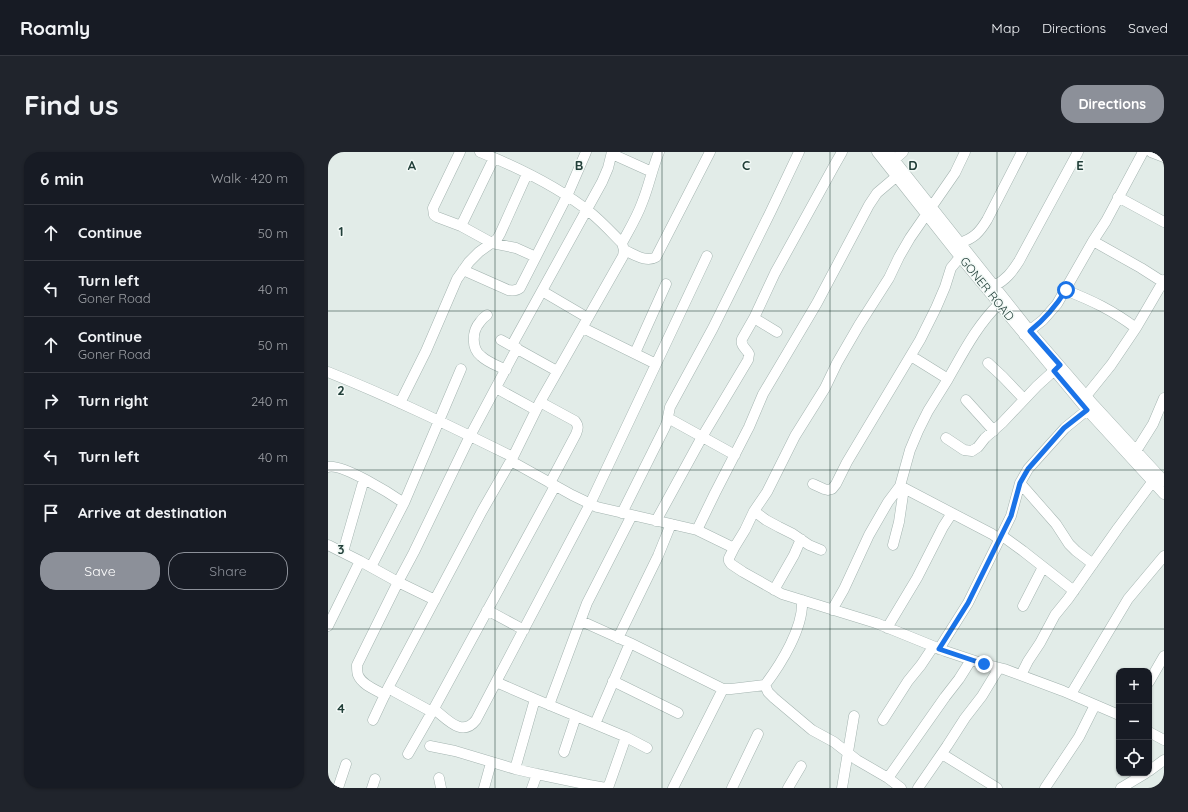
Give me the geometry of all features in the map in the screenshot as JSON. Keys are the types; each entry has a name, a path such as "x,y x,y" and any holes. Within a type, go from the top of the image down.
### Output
{"street":[{"path":"460,152 433,208 434,215 492,242 516,248 536,256"},
{"path":"480,152 527,174 567,196 587,210 623,246 645,259 652,260 656,257 710,152"},
{"path":"462,270 508,290 513,291 520,288 567,196 586,152"},
{"path":"373,720 482,511 512,459 538,406 623,256 623,246 641,206 659,152"},
{"path":"549,705 587,603 665,427 670,407 771,212 799,152"},
{"path":"656,521 702,437 748,360 749,354 742,346 741,342 775,273 842,152"},
{"name":"GONER ROAD","path":"877,152 897,176 960,243 994,286 1027,333"},
{"name":"GONER ROAD","path":"888,152 960,257 999,304 1027,333 1133,454 1164,494"},
{"path":"894,160 903,152"},
{"path":"965,152 955,173 910,238 886,284 859,325 837,363 825,388 795,436 767,492 754,511 729,558 731,564 782,594 887,628 936,648 999,668 1071,694 1116,714"},
{"path":"960,243 971,238 980,231 1022,152"},
{"path":"994,286 1003,281 1012,273 1078,152"},
{"path":"1027,333 1044,320 1066,290 1093,241 1106,221 1143,152"},
{"path":"1150,152 1163,155"},
{"path":"652,172 612,153 602,182 542,291 515,347 506,370 470,436 418,545 357,665 357,674 368,686 387,691 433,710 455,725 464,728 473,724 590,504 707,256"},
{"path":"460,226 494,158"},
{"path":"400,404 426,351 457,279 462,270 479,252 497,239 527,174"},
{"path":"697,530 750,427 763,394 816,304 869,205 877,193 897,176"},
{"path":"1118,197 1164,222"},
{"path":"1086,396 1111,366 1136,328 1163,281 1093,241"},
{"path":"813,484 828,490 832,489 836,484 847,462 920,340 936,308 951,268 960,257"},
{"path":"635,353 666,284"},
{"path":"1066,290 1108,308 1136,328"},
{"path":"542,291 588,318"},
{"path":"892,544 899,522 902,487 910,450 918,431 928,411 968,344 983,322 999,304"},
{"path":"487,315 476,327 474,336 475,346 478,353 482,357 506,370"},
{"path":"754,318 777,332"},
{"path":"583,328 656,364"},
{"path":"501,340 557,371"},
{"path":"910,356 926,364 948,379"},
{"path":"988,363 1024,399"},
{"path":"946,438 964,450 972,451 978,447 985,438 994,431 1037,386 1057,368"},
{"name":"GONER ROAD","path":"1057,368 1086,396 1091,407"},
{"path":"371,567 404,503 461,369"},
{"path":"328,372 470,436 512,459 552,484 590,504 597,507 697,530 734,548"},
{"path":"408,754 487,610 552,484 578,429 578,425 575,421 496,388"},
{"path":"1133,454 1153,424 1164,398"},
{"path":"966,400 994,431"},
{"path":"883,720 908,680 936,648 968,603 1011,516 1020,483 1028,469 1064,428 1091,407"},
{"path":"668,418 735,455"},
{"name":"GONER ROAD","path":"1133,454 1164,481"},
{"path":"328,467 333,466 364,479 404,503"},
{"path":"343,552 364,479"},
{"path":"1021,676 1055,615 1153,481"},
{"path":"1020,483 1056,524 1076,552 1093,564"},
{"path":"902,487 1000,537 1044,567 1074,591"},
{"path":"832,610 844,589 869,535 888,502 902,487"},
{"path":"754,511 778,528 794,534 809,545 821,550"},
{"path":"887,628 917,578 943,527 952,513"},
{"path":"618,638 658,556 671,524"},
{"path":"774,590 794,555 800,539"},
{"path":"328,545 398,582 436,600"},
{"path":"1071,694 1128,599 1164,556"},
{"path":"328,626 360,561"},
{"path":"1022,606 1044,567"},
{"path":"581,621 630,643 723,689 735,689 765,685 794,636 800,620 802,600"},
{"path":"487,610 524,630"},
{"path":"595,724 630,643"},
{"path":"1152,677 1164,656"},
{"path":"888,778 945,697 959,680 971,660"},
{"path":"918,788 965,718 982,696 999,668"},
{"path":"613,681 678,713"},
{"path":"496,682 535,700 626,737 647,748"},
{"path":"765,685 768,692 774,698 812,730 834,742 857,760 888,778 901,788"},
{"path":"672,788 723,689"},
{"path":"515,769 535,700"},
{"path":"1045,788 1079,737 1095,705"},
{"path":"564,752 576,716"},
{"path":"842,788 854,716"},
{"path":"732,788 758,734"},
{"path":"1152,734 1164,740"},
{"path":"430,746 456,751 491,763 515,769 588,786 607,788 626,737"},
{"path":"942,754 997,788"},
{"path":"1152,769 1164,760"},
{"path":"484,788 491,763"},
{"path":"338,788 346,764"},
{"path":"788,788 801,766"},
{"path":"532,788 537,774"},
{"path":"1122,788 1141,776"}],"route":[{"path":"984,664 939,649 968,603 980,579 1011,516 1020,483 1028,469 1064,428 1087,410 1054,371 1060,365 1030,331 1044,320 1066,290"}]}
